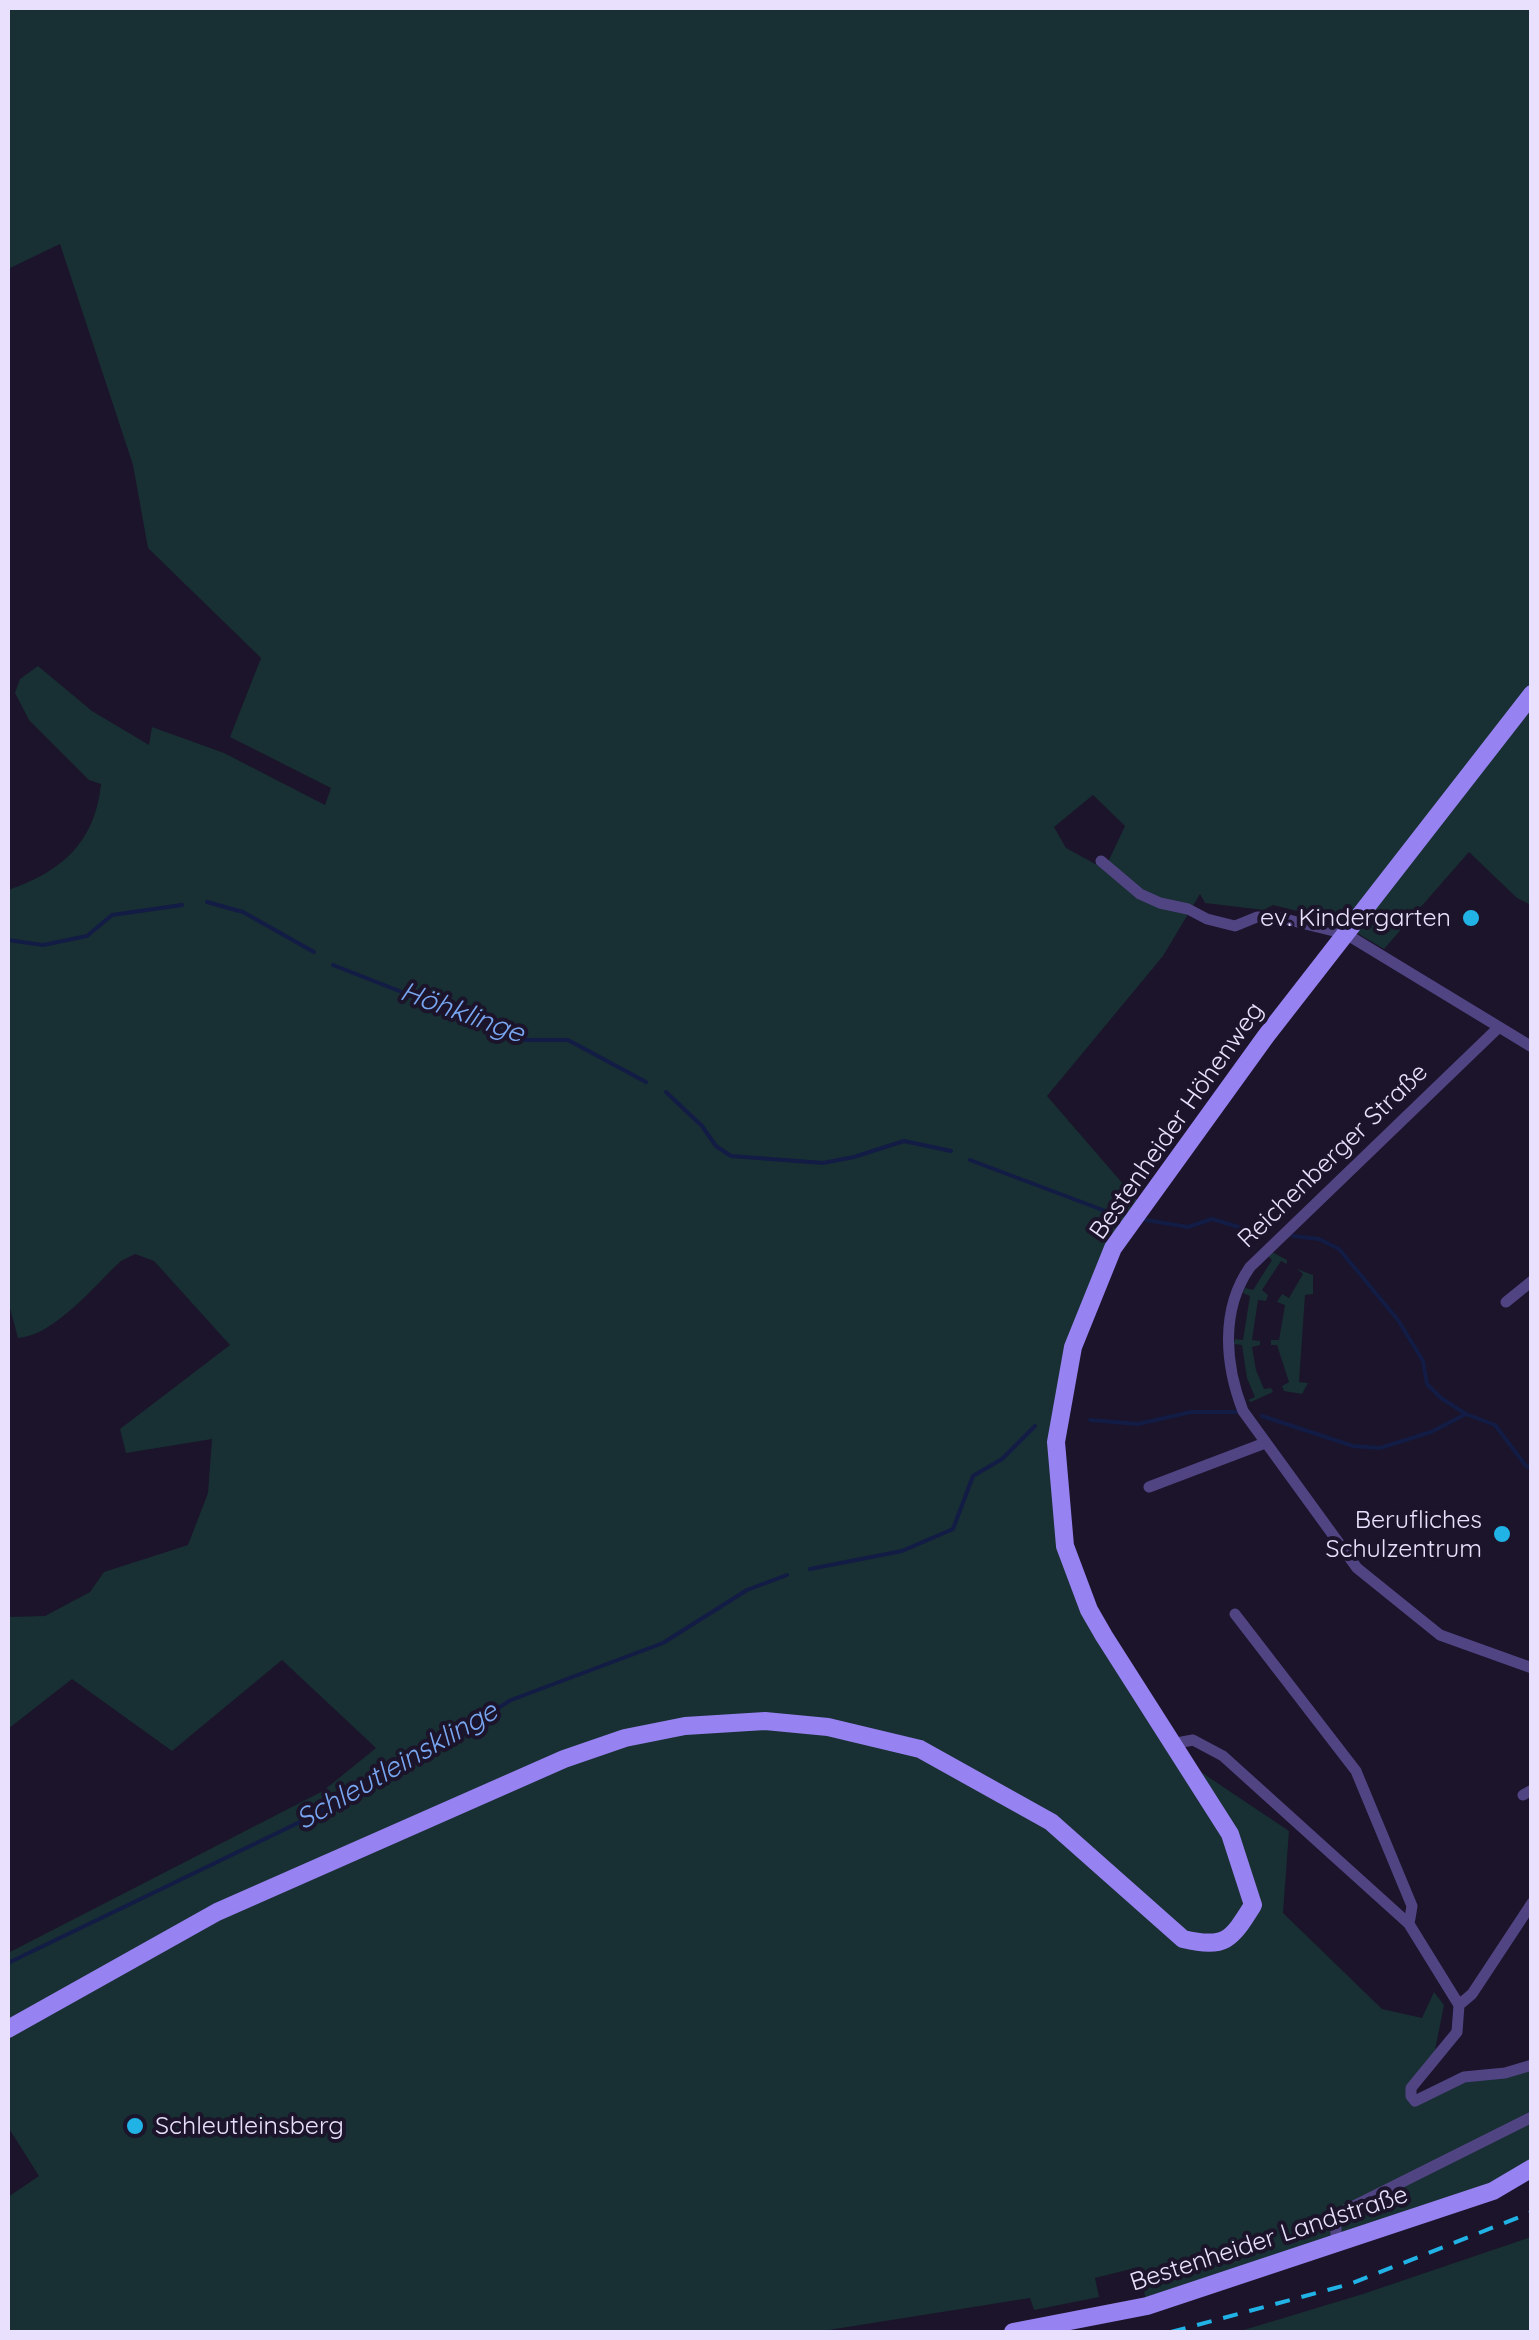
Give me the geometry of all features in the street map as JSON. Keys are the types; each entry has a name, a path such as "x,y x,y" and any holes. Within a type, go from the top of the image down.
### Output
{"street":[{"name":"Bestenheider Höhenweg","path":"8,2029 216,1912 564,1759 626,1738 684,1726 765,1721 828,1727 920,1749 1050,1822 1183,1939 1210,1945 1235,1934 1253,1904 1230,1834 1089,1610 1065,1546 1056,1442 1073,1347 1114,1248 1266,1036 1532,694"},
{"path":"1101,861 1140,894 1207,919 1235,926 1257,917 1281,918 1346,934 1532,1047"},
{"name":"Reichenberger Straße","path":"1498,1028 1244,1276 1226,1339 1243,1411 1358,1568 1440,1635 1532,1668"},
{"path":"1506,1302 1532,1281"},
{"path":"1149,1487 1265,1444"},
{"path":"1235,1614 1356,1771 1412,1906 1409,1924"},
{"path":"1172,1744 1193,1740 1223,1756 1409,1924 1459,2005 1457,2032 1411,2088 1414,2101 1464,2077 1505,2073 1532,2065"},
{"path":"1459,2005 1472,1994 1532,1903"},
{"path":"1336,2246 1336,2215 1532,2117"},
{"name":"Bestenheider Landstraße","path":"1013,2332 1147,2306 1492,2192 1532,2168"}],"green space":[{"path":"8,8 1531,8 1531,905 1517,898 1469,852 1384,949 1337,921 1273,905 1264,910 1205,903 1200,894 1163,956 1047,1096 1143,1207 1073,1347 1056,1442 1065,1546 1089,1610 1180,1758 1289,1831 1283,1913 1382,2009 1422,2018 1434,1992 1444,2005 1433,2060 1412,2087 1414,2100 1439,2089 1531,2065 1531,2168 1147,2306 1139,2267 1095,2278 1099,2297 1034,2310 1030,2298 816,2332 8,2332 8,2197 39,2176 8,2127 8,1953 323,1791 376,1748 282,1660 172,1751 72,1679 8,1729 8,1617 45,1616 90,1592 104,1572 188,1545 208,1493 212,1439 126,1453 120,1429 230,1345 154,1261 135,1254 121,1261 60,1319 32,1335 18,1338 8,1301 8,890 44,874 72,852 91,823 101,784 89,780 29,720 15,693 20,679 38,666 92,711 149,745 152,727 224,753 325,805 331,788 230,737 261,658 148,548 133,465 60,244 8,269","holes":["1093,795 1125,826 1108,862 1099,866 1066,848 1054,827"]},
{"path":"1272,1252 1287,1260 1287,1264 1281,1261 1262,1290 1268,1295 1266,1301 1258,1300 1252,1340 1260,1341 1260,1345 1252,1347 1264,1389 1271,1388 1273,1392 1251,1402 1248,1400 1255,1397 1247,1378 1242,1345 1234,1344 1235,1339 1243,1340 1250,1296 1243,1293 1245,1288 1253,1290 1272,1260 1267,1255"},
{"path":"1297,1269 1313,1275 1313,1294 1305,1295 1299,1382 1308,1383 1302,1394 1284,1391 1282,1386 1289,1382 1277,1345 1271,1345 1271,1340 1279,1340 1285,1305 1277,1302 1282,1294 1289,1298 1303,1274"},
{"path":"1531,2237 1531,2332 1237,2332 1363,2294"}],"waterway":[{"name":"Höhklinge","path":"207,902 243,912 314,952"},
{"name":"Höhklinge","path":"8,940 43,945 87,936 112,915 182,905"},
{"name":"Höhklinge","path":"333,965 524,1040 568,1040 646,1082"},
{"name":"Höhklinge","path":"666,1092 702,1126 716,1146 731,1156 823,1163 904,1141 951,1151"},
{"name":"Höhklinge","path":"970,1160 1116,1215"},
{"name":"Höhklinge","path":"1146,1220 1188,1227 1212,1219 1262,1234"},
{"name":"Höhklinge","path":"1293,1236 1319,1239 1339,1249 1398,1320 1423,1361 1427,1384 1466,1414 1495,1425 1526,1466 1532,1468"},
{"name":"Schleutleinsklinge","path":"1090,1420 1138,1424 1191,1412 1236,1412"},
{"name":"Schleutleinsklinge","path":"1262,1416 1353,1446 1380,1448 1431,1432 1466,1414"},
{"name":"Schleutleinsklinge","path":"810,1569 902,1551 953,1529 973,1476 1002,1459 1035,1426"},
{"name":"Schleutleinsklinge","path":"8,1963 362,1792 511,1700 663,1643 747,1590 787,1575"}],"railway":[{"path":"1171,2332 1350,2284 1532,2212"}],"place":[{"name":"ev. Kindergarten","path":"1471,918"},
{"name":"Berufliches Schulzentrum","path":"1502,1534"},
{"name":"Schleutleinsberg","path":"135,2126"}]}
